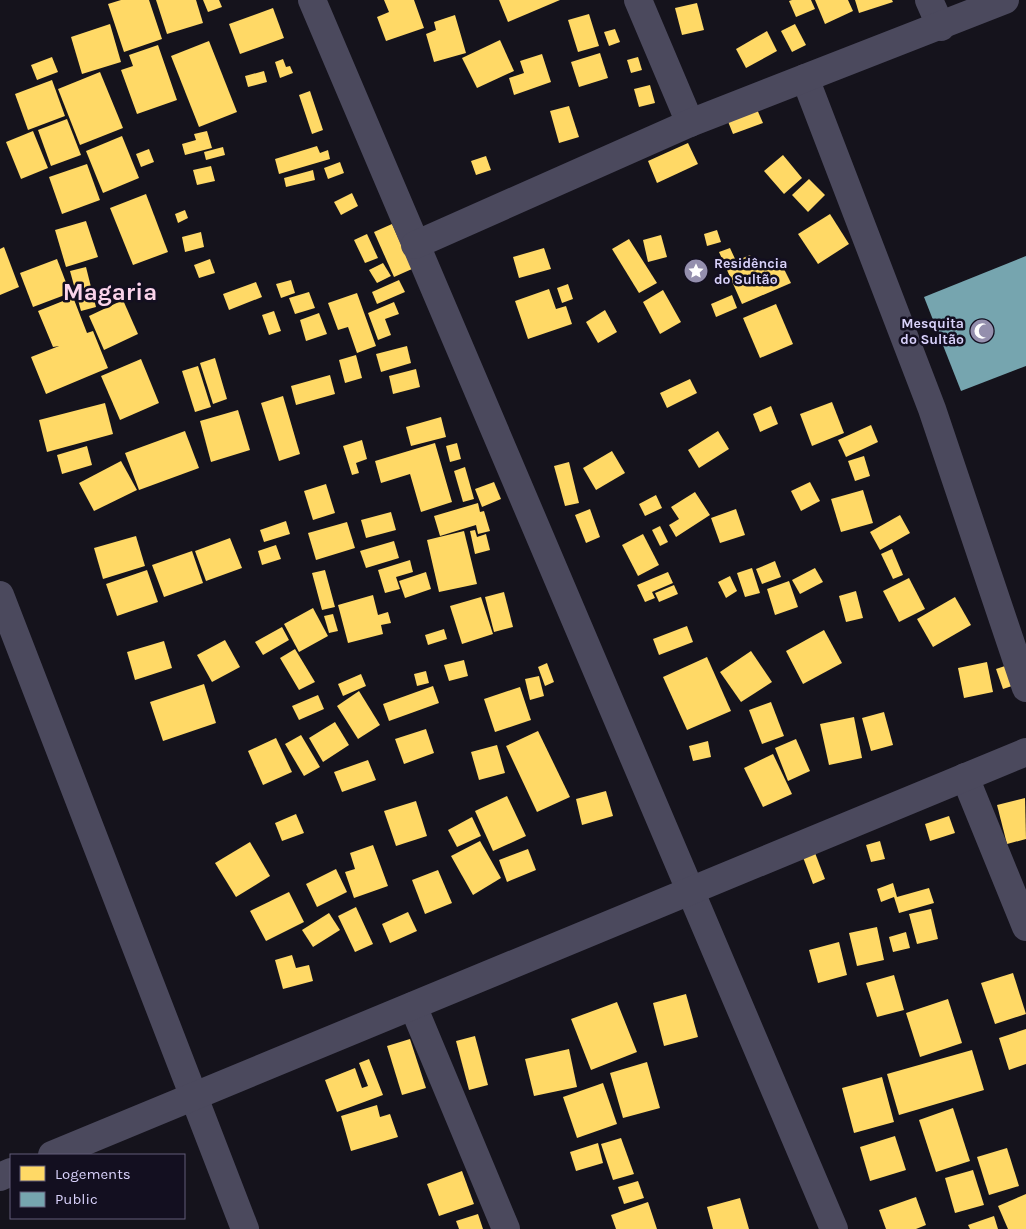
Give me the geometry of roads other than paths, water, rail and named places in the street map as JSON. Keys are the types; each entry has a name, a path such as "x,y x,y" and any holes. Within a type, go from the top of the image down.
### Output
{"street":[{"path":"312,0 834,1229"},
{"path":"638,0 690,123"},
{"path":"929,0 941,27"},
{"path":"415,245 690,123 941,27 1005,0"},
{"path":"805,78 932,409 1026,688"},
{"path":"0,595 245,1229"},
{"path":"54,1154 1026,752"},
{"path":"965,777 1026,926"},
{"path":"412,1006 506,1229"}],"place":[{"name":"Residência do Sultão","path":"696,271"},
{"name":"Mesquita do Sultão","path":"982,331"}],"district":[{"name":"Magaria","path":"110,292"}]}
